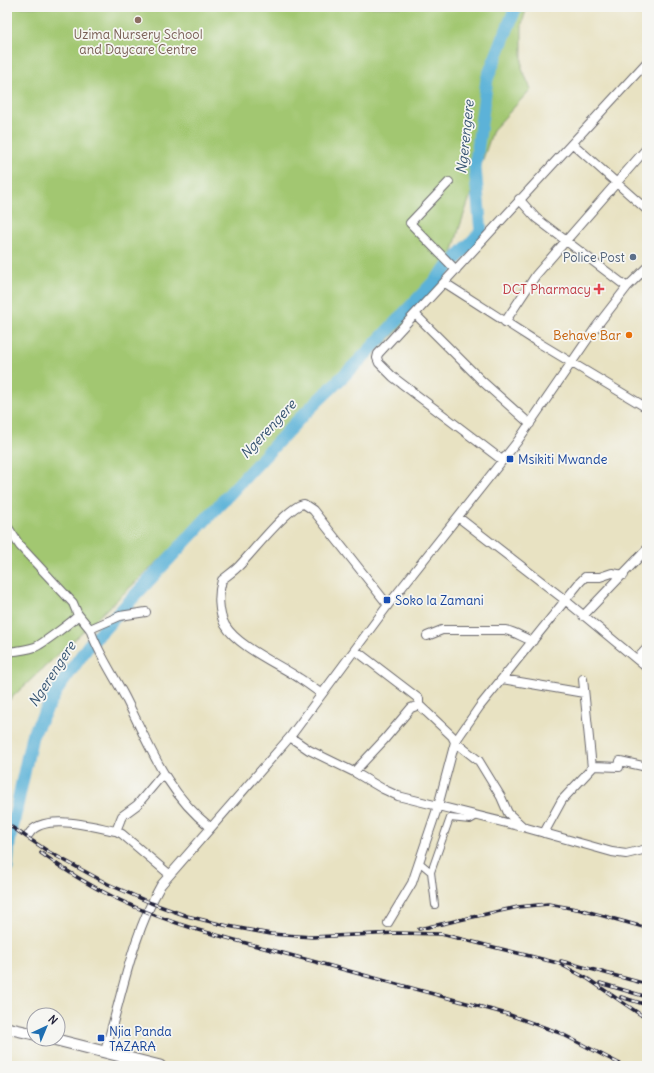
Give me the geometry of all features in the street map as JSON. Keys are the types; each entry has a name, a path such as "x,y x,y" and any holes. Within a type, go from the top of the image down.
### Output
{"main road":[{"path":"7,1028 26,1032"},
{"path":"66,1042 160,1066"}],"street":[{"path":"502,460 393,377 379,363 377,358 378,354 416,315 519,199 573,144 647,62"},
{"path":"573,144 647,210"},
{"path":"505,322 536,275 647,148"},
{"path":"449,182 410,223 456,270"},
{"path":"519,199 536,218 627,287"},
{"path":"105,1051 150,903 169,874 264,768 290,736 388,604 530,424 572,362 627,287 647,267"},
{"path":"445,283 505,322 647,408"},
{"path":"416,315 482,381 530,424"},
{"path":"322,694 255,651 229,630 223,620 220,608 222,580 238,568 275,526 297,506 304,504 312,508 388,604"},
{"path":"458,517 565,600 647,668"},
{"path":"7,526 14,534 16,542 73,604 90,629 95,644 125,697 163,774 181,799 210,827"},
{"path":"583,616 624,575 639,555 647,549"},
{"path":"388,923 412,883 438,806 455,742 502,679 585,577 600,577 612,573 624,575"},
{"path":"7,652 27,650 41,644 74,621 78,612"},
{"path":"90,629 120,616 146,612"},
{"path":"427,636 442,630 505,630 514,631 527,639 534,641"},
{"path":"637,659 647,648"},
{"path":"354,650 418,699 419,705 452,736 455,742 478,759 501,797 508,813 523,827"},
{"path":"502,679 584,693"},
{"path":"583,679 592,768"},
{"path":"354,772 411,708 419,705"},
{"path":"290,736 310,750 398,796 620,853 632,853 647,849"},
{"path":"544,833 562,800 592,768 604,765 619,767 620,761 647,767"},
{"path":"116,831 122,816 137,805 163,774"},
{"path":"435,905 431,872 453,810"},
{"path":"450,818 470,820 477,816"},
{"path":"29,834 34,828 52,822 116,831 122,834 169,874"},
{"path":"419,862 431,872"}],"green space":[{"path":"7,7 527,7 522,24 522,69 531,89 493,130 460,226 442,288 225,499 7,702"}],"waterway":[{"name":"Ngerengere","path":"7,868 9,843 32,736 57,690 89,645 300,418 360,360 481,232 475,168 487,79 516,7"}],"railway":[{"path":"7,824 49,852 108,884 151,903 187,916 271,934 312,937 397,933 441,934 558,963 588,979 647,1019"},
{"path":"41,853 78,878 116,898 176,923 507,1014 560,1033 624,1066"},
{"path":"419,929 518,907 548,904 582,910 647,928"},
{"path":"561,961 646,984"},
{"path":"600,983 647,997"},
{"path":"621,997 647,1005"}],"place":[{"name":"Uzima Nursery School and Daycare Centre","path":"138,20"},
{"name":"Police Post","path":"633,257"},
{"name":"DCT Pharmacy","path":"599,289"},
{"name":"Behave Bar","path":"629,335"},
{"name":"Msikiti Mwande","path":"510,459"},
{"name":"Soko la Zamani","path":"387,600"},
{"name":"Njia Panda TAZARA","path":"101,1038"}]}
